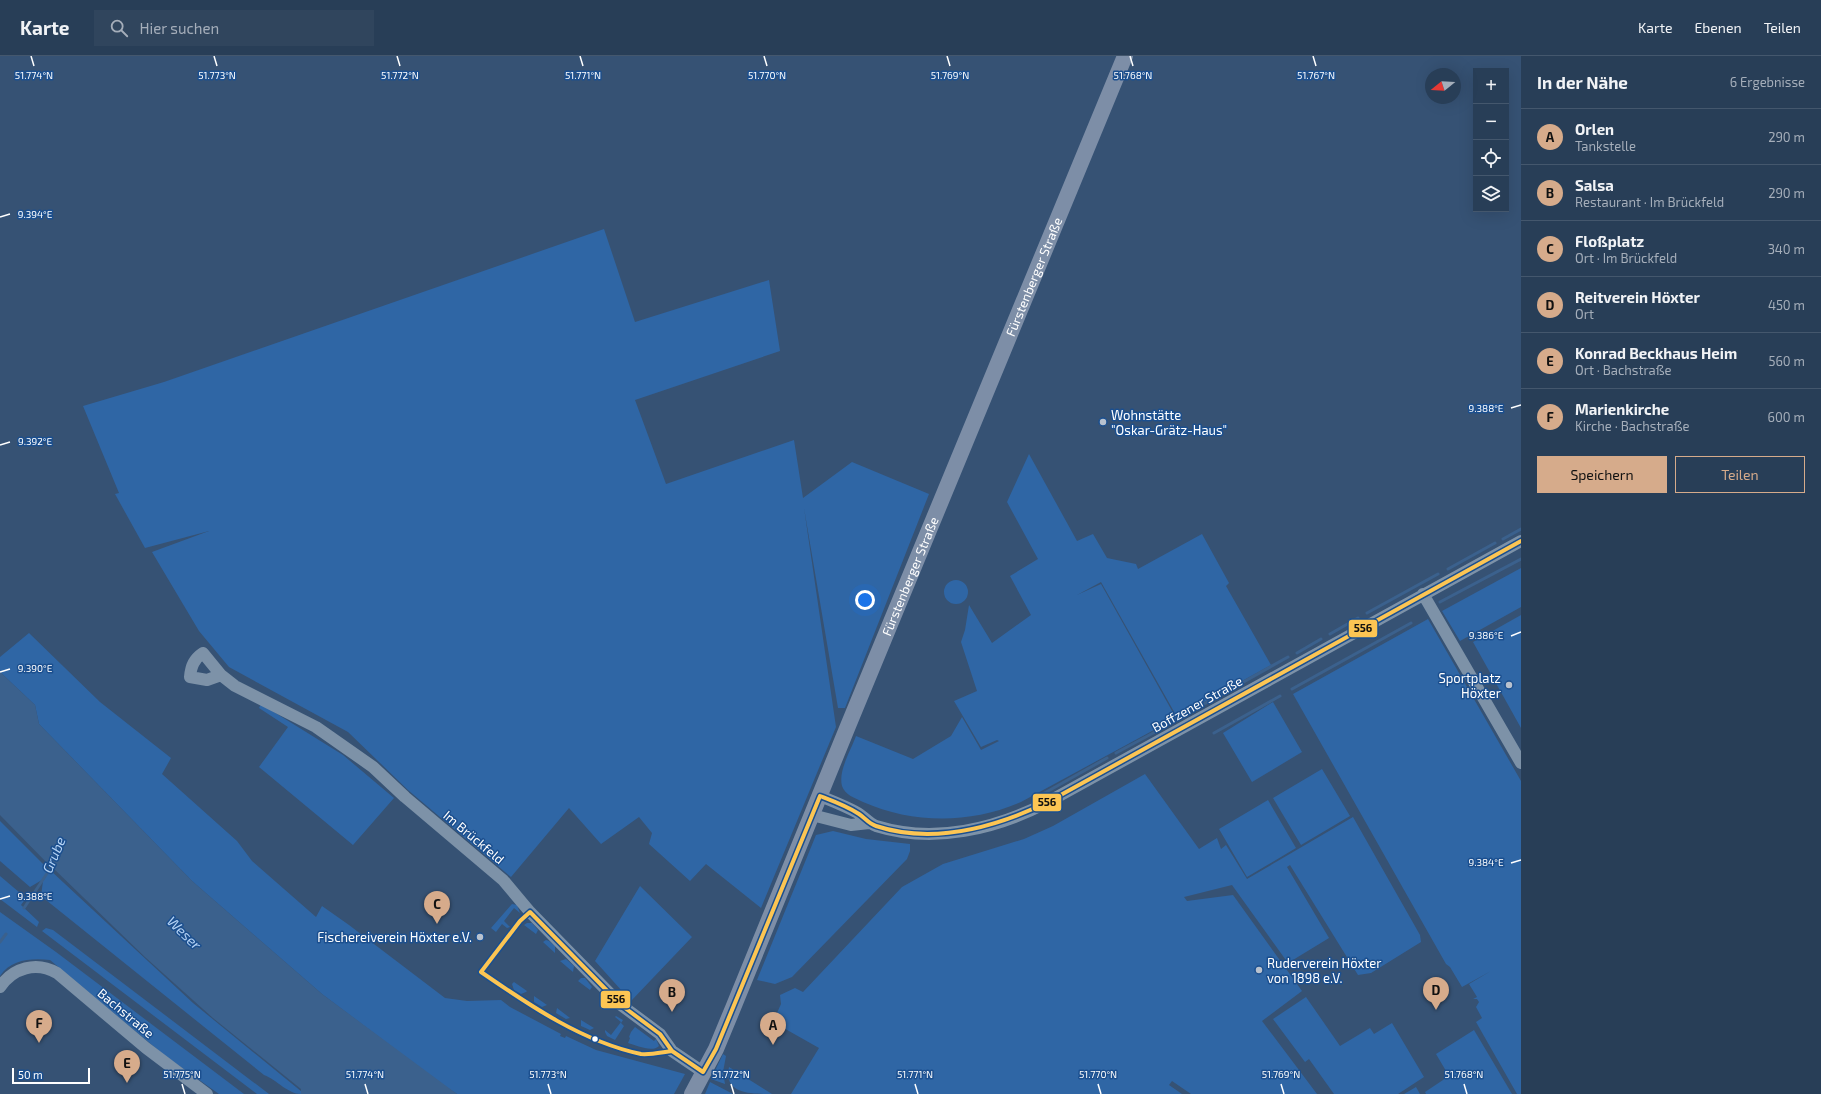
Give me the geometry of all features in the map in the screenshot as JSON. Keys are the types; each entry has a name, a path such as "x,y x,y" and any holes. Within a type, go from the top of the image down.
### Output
{"main road":[{"name":"Fürstenberger Straße","path":"692,1094 728,1022 1125,56"}],"street":[{"name":"Boffzener Straße","path":"812,815 851,825 869,823 896,830 931,833 973,830 1016,817 1048,802 1521,541"},
{"path":"1423,594 1521,763"},
{"name":"Im Brückfeld","path":"221,675 207,680 190,677 191,667 195,659 203,653 221,675 235,686 316,727 373,767 404,797 504,880 535,916 621,1005 660,1034 672,1051 703,1072"},
{"name":"Boffzener Straße","path":"820,796 858,813 869,823"},
{"name":"Bachstraße","path":"0,987 14,972 34,966 48,968 57,973 146,1048 207,1094"}],"shaded area":[{"path":"604,229 635,322 769,280 780,351 635,400 666,484 794,440 803,498 852,462 929,494 845,708 838,708 804,508 836,727 761,908 706,864 690,881 649,844 652,833 639,817 601,844 569,808 511,877 408,790 348,732 229,667 199,631 152,552 209,531 145,548 115,494 119,493 83,406 164,382"},
{"path":"1029,454 1077,541 1093,534 1107,558 1136,564 1138,569 1202,534 1229,583 1226,586 1271,665 1177,717 1101,582 1077,595 1101,584 1176,718 1021,802 982,814 942,818 922,817 882,809 854,798 843,789 841,780 843,767 856,736 913,759 951,736 962,717 981,750 999,741 997,740 981,747 954,701 977,691 961,642 965,630 969,605 992,643 1031,615 1010,576 1038,559 1007,502"},
{"path":"1521,568 1521,607 1460,641 1442,611"},
{"path":"956,580 964,584 968,592 964,600 956,604 948,600 944,592 948,584"},
{"name":"Sportplatz Höxter","path":"1521,615 1521,728 1473,642"},
{"path":"1428,619 1521,781 1521,1094 1517,1094 1476,1022 1482,1018 1476,1007 1479,1002 1477,999 1473,999 1477,997 1469,984 1491,971 1462,987 1450,967 1446,964 1293,694"},
{"path":"29,633 100,702 171,758 162,774 237,841 252,861 316,917 322,906 445,998 467,1001 501,1000 510,1007 561,1034 560,1036 565,1038 566,1036 596,1050 685,1074 674,1094 457,1094 440,1083 322,994 192,881 39,724 35,705 0,672 0,657"},
{"path":"1273,702 1302,752 1252,782 1223,733"},
{"path":"261,704 343,755 394,798 353,845 259,767 288,727 259,708"},
{"path":"1322,769 1350,816 1301,845 1273,798"},
{"path":"1145,774 1199,849 1217,838 1221,849 1226,845 1247,879 1353,817 1420,935 1421,942 1371,973 1358,975 1290,865 1287,867 1329,938 1288,963 1232,885 1184,897 1187,901 1233,895 1302,991 1262,1021 1317,1094 1191,1094 1172,1081 1169,1085 1182,1094 791,1094 819,1048 773,1022 781,1004 780,995 795,988 803,992 902,887 943,864 1024,839 1053,826"},
{"path":"1268,800 1296,848 1247,877 1219,829"},
{"path":"0,821 49,870 42,880 30,887 0,861"},
{"path":"833,831 866,839 910,844 910,851 907,859 792,977 775,984 757,980 816,835"},
{"path":"50,870 193,1003 302,1092 301,1094 292,1092 264,1075 41,896 43,881"},
{"path":"0,876 26,898 21,905 39,922 37,927 0,899"},
{"path":"640,886 692,937 631,1001 595,961"},
{"path":"512,904 517,905 520,913 514,908 504,921 510,927 507,928 502,924 496,932 491,928"},
{"path":"0,912 56,952 244,1094 219,1094 164,1055 50,960 36,959 22,961 10,966 0,976"},
{"path":"527,923 532,923 538,930 536,934 524,925"},
{"path":"46,928 53,930 269,1094 257,1094 42,931"},
{"path":"546,940 555,946 555,953 543,942"},
{"path":"566,959 574,966 573,972 560,961"},
{"path":"581,978 585,978 592,987 590,990 578,981"},
{"path":"514,982 527,991 521,994 514,990 512,984"},
{"path":"534,996 547,1005 542,1007 534,1002"},
{"path":"1306,997 1340,1046 1370,1028 1374,1034 1392,1023 1424,1077 1398,1094 1334,1094 1309,1059 1305,1062 1273,1019"},
{"path":"557,1008 570,1018 566,1019 556,1013"},
{"path":"616,1016 623,1020 621,1023 624,1026 615,1040 607,1036 605,1030 611,1035 621,1022 615,1017"},
{"path":"581,1020 594,1028 590,1030 581,1026"},
{"path":"635,1027 654,1041 656,1039 659,1046 648,1049 628,1043 631,1032"},
{"path":"1474,1030 1512,1094 1426,1094 1425,1092 1449,1076 1436,1054"},
{"path":"723,1054 726,1056 723,1072 725,1084 711,1079"},
{"path":"729,1067 772,1094 755,1094 740,1091 730,1083 728,1076"},
{"path":"710,1082 733,1094 705,1094"},
{"path":"1416,1087 1420,1094 1404,1094"}],"water":[{"name":"Weser","path":"0,672 35,705 39,724 192,881 322,994 457,1094 301,1094 301,1089 213,1018 145,957 53,868 49,870 50,866 0,815"}],"waterway":[{"path":"1503,539 1521,529"},
{"path":"1448,569 1495,543"},
{"path":"1440,602 1521,559"},
{"path":"1367,613 1438,574"},
{"path":"1330,634 1358,618"},
{"path":"1292,689 1411,623"},
{"path":"1297,653 1321,639"},
{"path":"1197,708 1288,657"},
{"path":"1214,733 1280,696"},
{"path":"1162,727 1186,715"},
{"path":"1116,753 1155,732"},
{"path":"1041,795 1107,758"},
{"name":"Grube","path":"24,908 52,866"},
{"name":"Grube","path":"0,942 6,934"}],"transit line":[{"name":"556","path":"703,1072 716,1049 820,796 850,809 874,825 898,831 920,834 964,830 986,826 1007,819 1048,802 1521,541"},
{"name":"556","path":"530,912 621,1005 660,1034 672,1051 641,1054 598,1041 557,1021 481,972 520,921 530,912"},
{"name":"556","path":"672,1051 703,1072"}],"place":[{"name":"Wohnstätte \"Oskar-Grätz-Haus\"","path":"1103,422"},
{"name":"Sportplatz Höxter","path":"1509,685"},
{"name":"Floßplatz","path":"437,924"},
{"name":"Fischereiverein Höxter e.V.","path":"480,937"},
{"name":"Ruderverein Höxter von 1898 e.V.","path":"1259,970"},
{"name":"Reitverein Höxter","path":"1436,1010"},
{"name":"Salsa","path":"672,1012"},
{"name":"Marienkirche","path":"39,1043"},
{"name":"Orlen","path":"773,1045"},
{"name":"Konrad Beckhaus Heim","path":"127,1083"}]}
